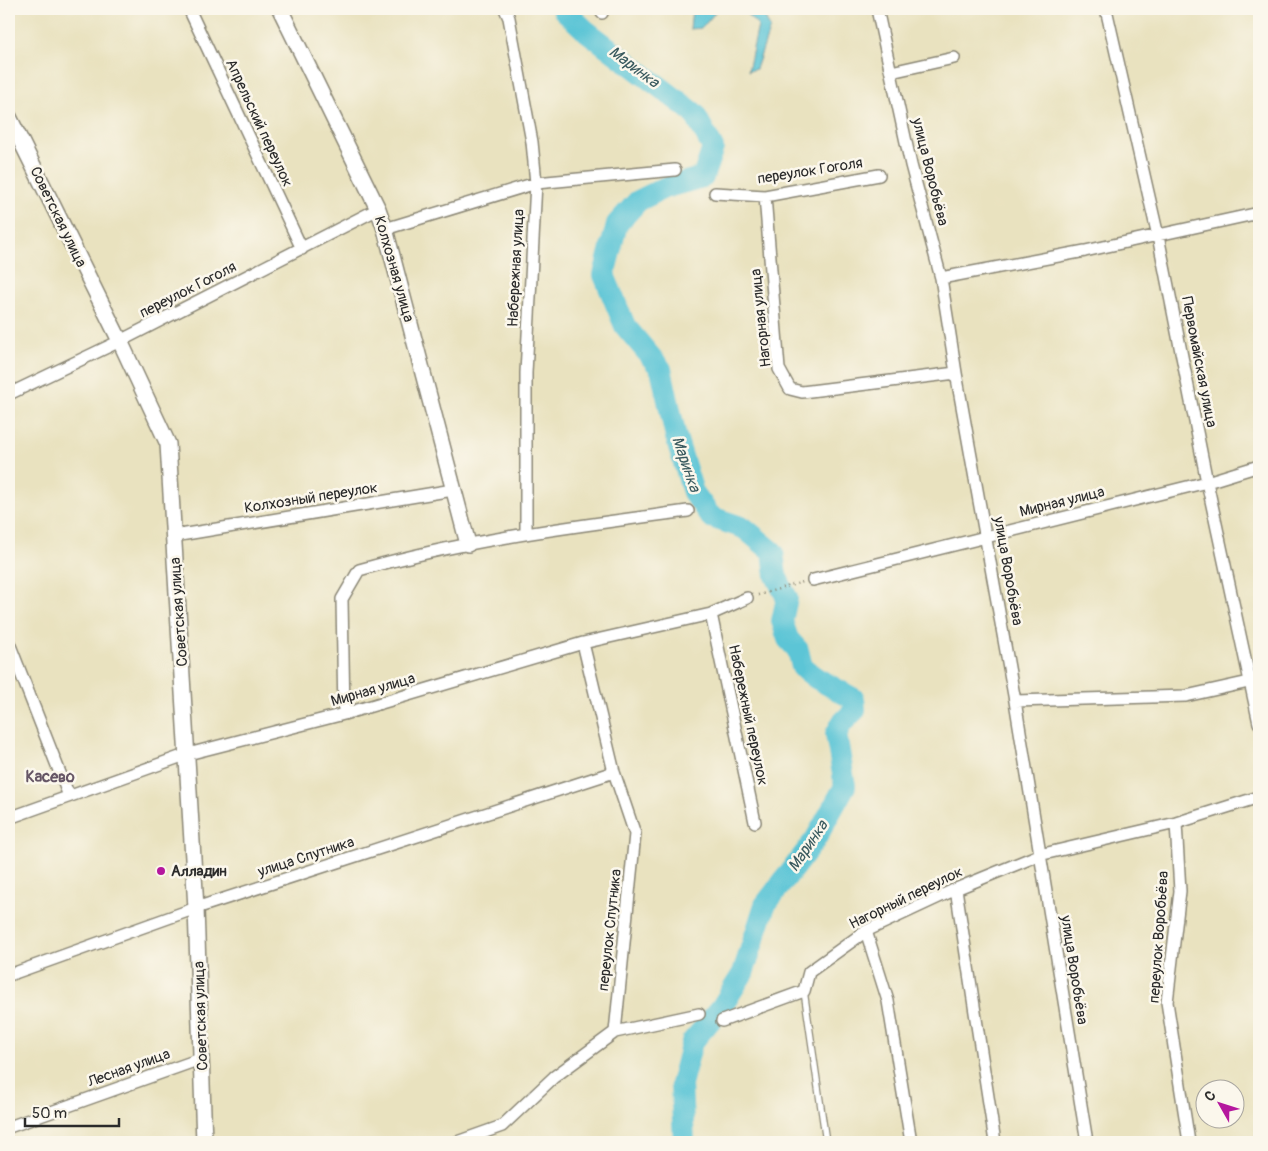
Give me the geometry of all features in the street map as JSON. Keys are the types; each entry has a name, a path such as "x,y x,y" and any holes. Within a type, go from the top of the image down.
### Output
{"street":[{"name":"Апрельский переулок","path":"189,9 302,249"},
{"name":"Колхозная улица","path":"280,9 378,209 385,229 468,544"},
{"name":"Набережная улица","path":"505,9 509,18 532,142 536,183 526,373 526,532"},
{"name":"улица Воробьёва","path":"877,9 911,165 941,278 956,373 987,536 1015,701 1087,1142"},
{"name":"Первомайская улица","path":"1106,9 1158,236 1207,482 1259,723"},
{"path":"891,72 954,58"},
{"name":"Советская улица","path":"9,117 168,444 196,908 203,1058 204,1142"},
{"path":"385,229 536,183 675,170"},
{"name":"переулок Гоголя","path":"715,193 765,196 880,176"},
{"name":"Нагорная улица","path":"765,196 779,369 790,389 802,392 956,373"},
{"name":"переулок Гоголя","path":"9,394 120,342 378,209"},
{"path":"941,278 1158,236 1259,213"},
{"name":"Мирная улица","path":"813,580 1207,482 1259,466"},
{"name":"Колхозный переулок","path":"174,536 453,490"},
{"path":"344,714 342,599 359,570 526,532 688,511"},
{"name":"Мирная улица","path":"9,818 188,754 344,714 582,643 711,614 747,598"},
{"name":"Набережный переулок","path":"711,614 754,822"},
{"path":"9,643 69,796"},
{"name":"переулок Спутника","path":"582,643 614,772 635,834 615,1032"},
{"path":"1015,701 1186,696 1249,682"},
{"name":"улица Спутника","path":"9,975 196,908 614,772"},
{"name":"Нагорный переулок","path":"804,990 809,972 866,931 956,889 1039,855 1176,823 1259,797"},
{"name":"переулок Воробьёва","path":"1176,823 1180,891 1167,1002 1189,1142"},
{"path":"956,889 995,1142"},
{"path":"866,931 888,1001 911,1142"},
{"path":"722,1022 804,990"},
{"path":"456,1142 502,1126 554,1077 615,1032 699,1014"},
{"name":"Лесная улица","path":"9,1127 203,1058"}],"lane":[{"path":"804,990 826,1142"}],"path":[{"path":"747,598 813,580"}],"water":[{"path":"692,9 718,9 702,28 690,29"},
{"path":"742,9 761,9 770,28 756,69 748,71 758,26"}],"waterway":[{"name":"Маринка","path":"563,9 585,30 694,113 713,148 703,177 664,188 638,201 617,224 604,275 625,326 661,369 676,437 693,492 711,517 744,528 773,552 776,576 787,598 782,621 788,639 798,650 802,667 816,678 854,699 855,710 842,723 836,734 845,786 815,840 765,905 743,973 721,1008 692,1042 681,1084 684,1142"}],"place":[{"name":"Алладин","path":"161,871"}],"district":[{"name":"Касево","path":"50,777"}]}
